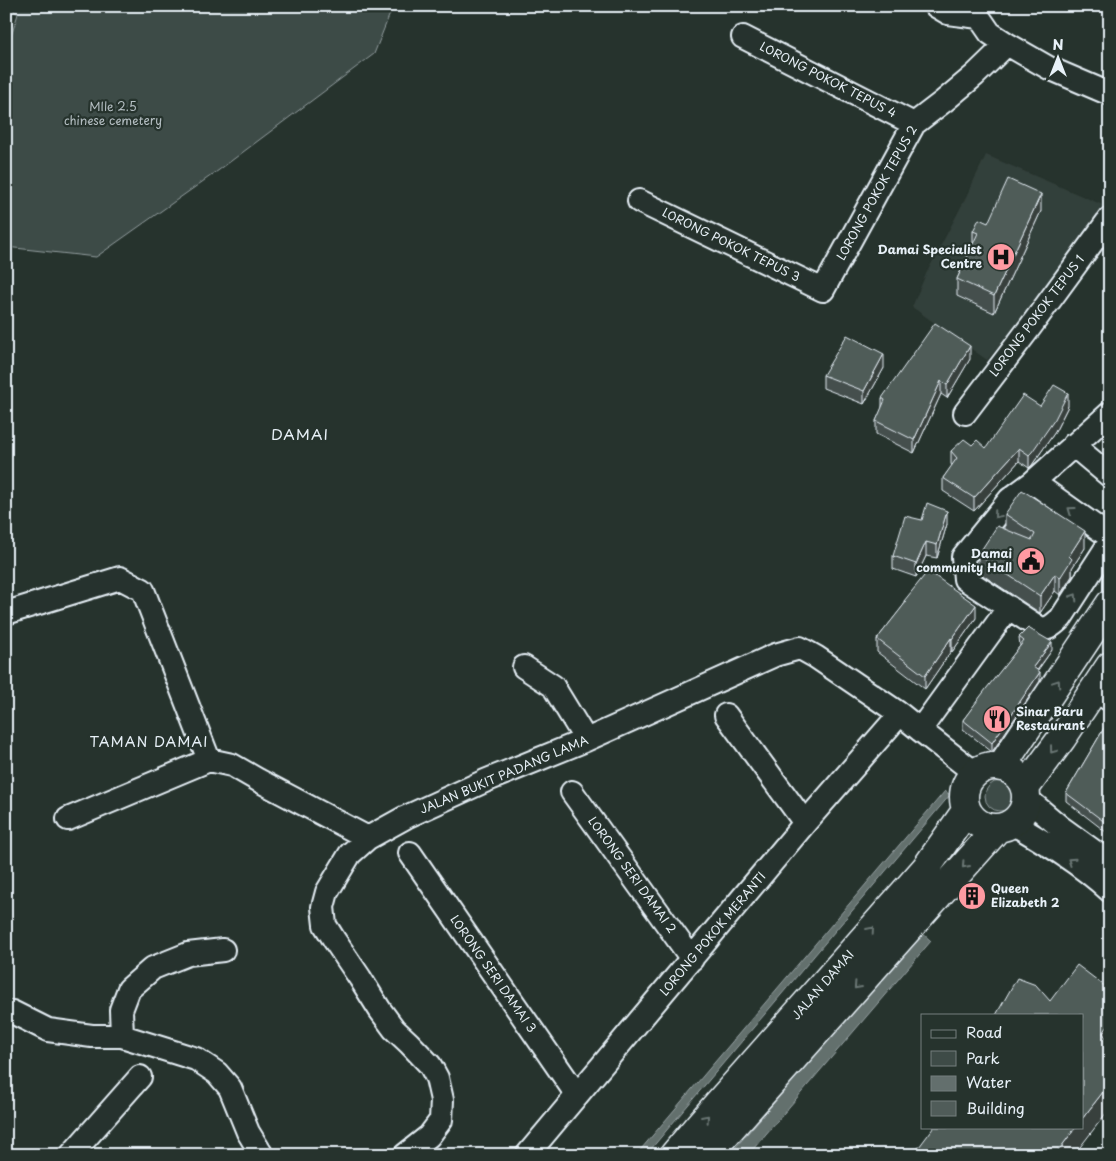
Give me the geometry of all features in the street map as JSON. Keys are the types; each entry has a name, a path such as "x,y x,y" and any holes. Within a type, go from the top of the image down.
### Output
{"main road":[{"path":"1001,767 1110,604"},
{"path":"1025,793 1062,738 1102,695 1110,666"},
{"path":"992,766 1001,767 1016,774 1021,781 1025,793 1024,808 1019,817 1004,826 988,828 972,818 966,811 963,801 964,790 968,780 975,773 983,768 992,766"},
{"name":"JALAN DAMAI","path":"674,1155 926,868 966,811"},
{"name":"JALAN DAMAI","path":"707,1155 1004,826"}],"street":[{"path":"936,6 948,13 984,11 990,33 1049,68 1110,94"},
{"name":"LORONG POKOK TEPUS 4","path":"743,37 914,124"},
{"name":"LORONG POKOK TEPUS 2","path":"824,290 914,124 975,75 1007,44"},
{"name":"LORONG POKOK TEPUS 3","path":"639,201 824,290"},
{"name":"LORONG POKOK TEPUS 1","path":"964,413 1110,218"},
{"path":"1108,418 1073,445 1033,482 1010,500 963,557 965,578 1041,629 1047,629 1052,627 1061,618 1110,542"},
{"path":"1073,445 1110,476"},
{"path":"1033,482 1110,537"},
{"path":"6,613 120,578 143,590 209,760"},
{"path":"920,730 1009,607"},
{"name":"JALAN BUKIT PADANG LAMA","path":"405,1155 429,1136 441,1120 442,1100 437,1078 430,1065 394,1029 380,1010 325,925 323,907 327,892 350,854 368,838 406,817 485,781 586,740 775,656 800,648 816,656 900,714 975,773"},
{"path":"524,666 553,686 586,740"},
{"name":"LORONG POKOK MERANTI","path":"527,1155 805,823 900,714"},
{"path":"726,715 805,823"},
{"path":"68,819 209,760 232,765 368,838"},
{"name":"LORONG SERI DAMAI 2","path":"572,792 692,959"},
{"path":"1025,793 1059,826 1110,864"},
{"path":"1004,826 1045,843 1110,891"},
{"name":"LORONG SERI DAMAI 3","path":"410,853 577,1095"},
{"path":"122,1036 121,1010 129,989 153,968 188,954 223,950"},
{"path":"6,1012 12,1012 48,1030 92,1036 122,1036 196,1059 217,1073 230,1088 248,1132 262,1155"},
{"path":"71,1155 140,1077"}],"shaded area":[{"name":"Damai Specialist Centre","path":"986,155 1103,205 1015,327 987,360 912,307 926,274"}],"green space":[{"name":"MIle 2.5 chinese cemetery","path":"8,6 393,6 374,54 219,170 96,257 6,247 6,52 18,14"},
{"path":"1000,781 1011,785 1015,796 1011,807 1000,811 989,807 985,796 989,785"}],"water":[{"path":"945,791 950,795 646,1155 636,1155"},
{"path":"921,932 931,941 748,1155 729,1155"}],"building":[{"path":"1008,179 1041,194 994,296 957,279 978,233 973,231 979,219 988,223"},
{"path":"935,323 970,346 947,385 941,381 914,440 876,421 885,400 882,398"},
{"path":"847,335 884,354 864,391 823,375"},
{"path":"1054,385 1068,393 1055,419 1029,455 1019,448 974,498 943,478 957,458 951,451 964,439 972,445 977,440 986,448 1023,395 1040,406"},
{"name":"Damai community Hall","path":"1022,490 1085,531 1069,556 1072,559 1060,578 1055,574 1040,596 978,555 997,526 1032,540 1035,534 1005,514"},
{"path":"927,503 947,511 937,545 926,542 916,564 893,556 905,516 922,520"},
{"path":"928,571 976,605 925,676 877,639"},
{"path":"1028,628 1052,642 1033,667 1040,672 992,743 963,720 1024,641 1019,637"},
{"path":"1110,718 1110,828 1066,793"},
{"path":"1077,965 1110,990 1110,1023 1103,1033 1110,1044 1110,1083 1084,1116 1084,1014 997,1014 1017,978 1036,985 1050,1001"},
{"path":"933,1128 1075,1128 1055,1155 913,1155"}],"place":[{"name":"Damai Specialist Centre","path":"1001,257"},
{"name":"Damai community Hall","path":"1031,561"},
{"name":"Sinar Baru Restaurant","path":"997,719"},
{"name":"Queen Elizabeth 2","path":"972,896"}],"district":[{"name":"DAMAI","path":"300,435"},
{"name":"TAMAN DAMAI","path":"149,742"}]}
